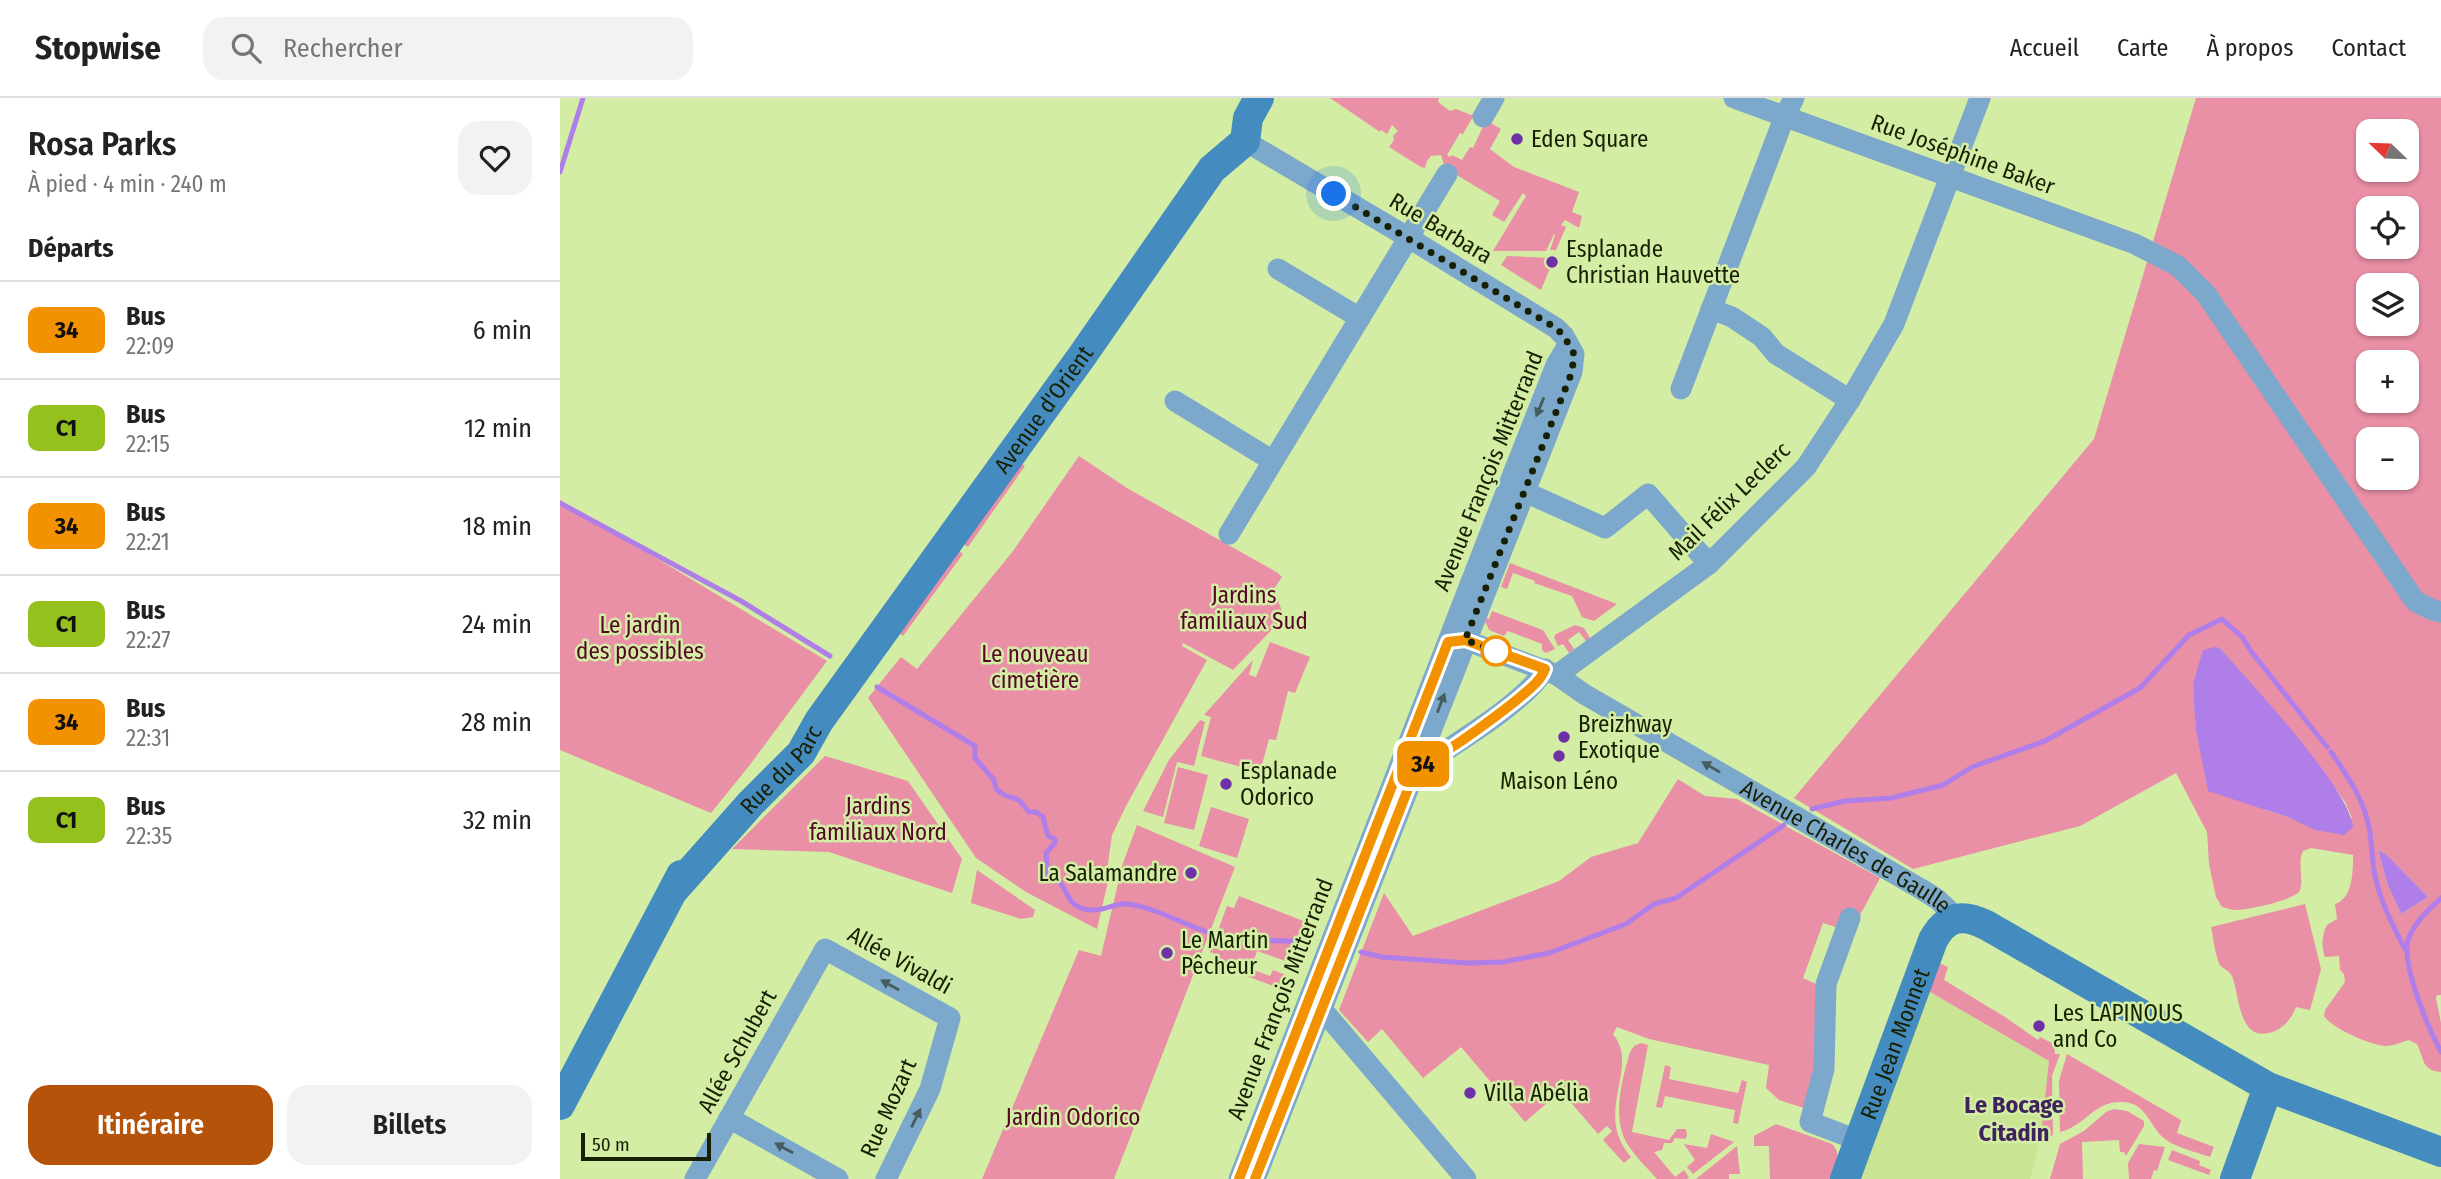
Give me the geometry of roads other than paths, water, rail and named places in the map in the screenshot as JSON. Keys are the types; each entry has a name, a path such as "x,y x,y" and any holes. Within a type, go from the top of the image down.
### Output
{"street":[{"path":"1245,141 1248,118 1259,98"},
{"path":"1483,117 1494,98"},
{"name":"Rue Joséphine Baker","path":"1734,98 2135,244 2178,265 2206,294 2415,601 2441,612"},
{"path":"1681,390 1784,118 1794,98"},
{"name":"Mail Félix Leclerc","path":"1407,768 1434,758 1510,705 1538,681 1709,564 1806,467 1850,400 1894,324 1980,98"},
{"name":"Rue Barbara","path":"1245,141 1556,328 1568,345"},
{"name":"Avenue d'Orient","path":"819,721 1075,366 1212,169 1245,141"},
{"path":"1229,534 1447,174"},
{"path":"1278,269 1360,318"},
{"path":"1711,309 1732,317 1752,330 1762,337 1776,354 1850,400"},
{"name":"Avenue François Mitterrand","path":"1239,1179 1313,1009 1517,488 1556,366 1568,345"},
{"path":"1175,401 1273,461"},
{"path":"1517,488 1605,528 1648,494 1709,564"},
{"path":"1457,641 1551,672"},
{"name":"Avenue Charles de Gaulle","path":"1551,672 1922,889 1956,917 1974,919 1986,925 2269,1087 2441,1152"},
{"name":"Rue du Parc","path":"560,1105 673,891 751,803 801,753 819,721"},
{"name":"Rue Jean Monnet","path":"1845,1179 1933,940 1946,922 1956,917"},
{"path":"1850,918 1826,984 1824,1069 1810,1122 1860,1141"},
{"name":"Allée Vivaldi","path":"825,949 950,1018"},
{"name":"Allée Schubert","path":"695,1179 825,949"},
{"path":"1313,1009 1326,1014 1466,1179"},
{"name":"Avenue François Mitterrand","path":"1255,1179 1313,1009"},
{"name":"Rue Mozart","path":"886,1179 930,1089 950,1018"},
{"path":"2235,1179 2269,1087"},
{"path":"729,1118 838,1179"}],"waterway":[{"path":"560,172 583,98"},
{"path":"560,503 741,601 830,656"},
{"path":"1812,809 1845,801 1891,798 1943,785 1972,767 2045,741 2140,688 2189,635 2222,619 2243,638 2327,747"},
{"path":"877,687 975,746 975,758 994,780 996,789 1019,800 1029,812 1036,812 1043,817 1048,836 1055,839 1055,843 1046,853 1048,877 1060,883 1075,905 1095,910 1128,904 1150,909 1214,934 1245,939 1299,941"},
{"path":"2331,752 2365,811 2378,886 2406,951"},
{"path":"1361,952 1382,957 1467,963 1503,962 1549,953 1626,924 1654,904 1676,898 1784,825"},
{"path":"2441,898 2415,926 2407,948 2417,995 2441,1052"}],"place":[{"name":"Eden Square","path":"1517,139"},
{"name":"Esplanade Christian Hauvette","path":"1552,262"},
{"name":"Breizhway Exotique","path":"1564,737"},
{"name":"Maison Léno","path":"1559,756"},
{"name":"Esplanade Odorico","path":"1226,784"},
{"name":"La Salamandre","path":"1191,873"},
{"name":"Le Martin Pêcheur","path":"1167,953"},
{"name":"Les LAPINOUS and Co","path":"2039,1026"},
{"name":"Villa Abélia","path":"1470,1093"}],"district":[{"name":"Le Bocage Citadin","path":"2014,1119"}],"park label":[{"name":"Jardins familiaux Sud","path":"1244,608"},
{"name":"Le jardin des possibles","path":"640,638"},
{"name":"Le nouveau cimetière","path":"1035,667"},
{"name":"Jardins familiaux Nord","path":"878,819"},
{"name":"Jardin Odorico","path":"1073,1117"}]}
